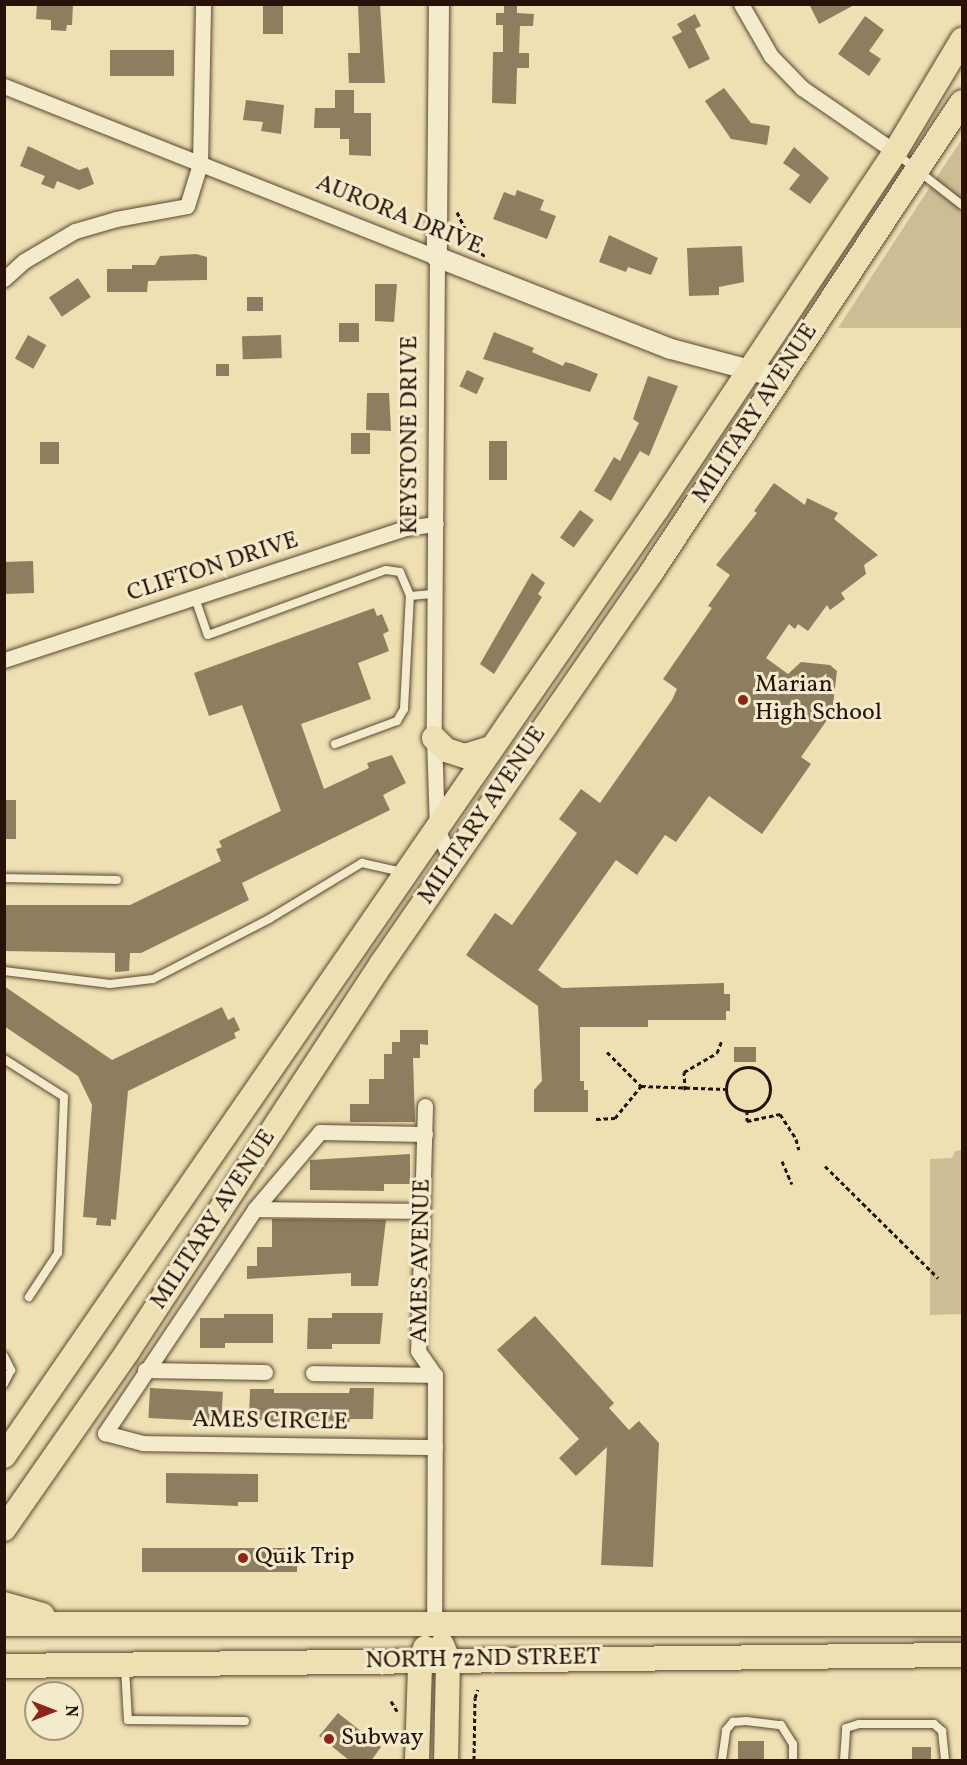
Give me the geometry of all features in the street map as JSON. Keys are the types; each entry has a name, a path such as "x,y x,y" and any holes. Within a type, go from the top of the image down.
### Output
{"main road":[{"name":"MILITARY AVENUE","path":"4,1456 437,829 747,372 895,152 963,40"},
{"name":"MILITARY AVENUE","path":"4,1529 135,1341 452,862 651,573 963,102"},
{"path":"434,738 446,750 465,756 492,748"},
{"path":"4,1604 21,1611 98,1625"},
{"name":"NORTH 72ND STREET","path":"4,1624 434,1626 963,1624"},
{"name":"AMES AVENUE","path":"434,1626 448,1659 446,1761"},
{"name":"AMES AVENUE","path":"417,1761 420,1662 434,1626"},
{"name":"NORTH 72ND STREET","path":"4,1666 125,1662 420,1662 448,1659 963,1655"}],"street":[{"path":"4,279 24,261 75,231 116,219 188,206 200,164 203,4"},
{"name":"KEYSTONE DRIVE","path":"439,4 434,738 437,829 452,862"},
{"path":"741,4 758,37 795,82 895,152"},
{"name":"AURORA DRIVE","path":"4,86 660,345 747,372 780,378"},
{"name":"CLIFTON DRIVE","path":"4,660 406,528 436,524"},
{"name":"AMES AVENUE","path":"425,1106 420,1211 418,1351 435,1375 434,1626"},
{"path":"145,1370 255,1209 320,1132 425,1134"},
{"path":"255,1209 420,1211"},
{"name":"AMES CIRCLE","path":"265,1372 145,1370 105,1433 143,1443 435,1447"},
{"name":"AMES CIRCLE","path":"313,1373 435,1375"}],"lane":[{"path":"895,152 963,205"},
{"path":"195,598 208,635 386,570 400,572 410,596 404,709 397,721 335,744"},
{"path":"410,596 435,594"},
{"path":"4,972 110,984 153,979 189,957 269,919 362,863 406,874"},
{"path":"4,878 117,880"},
{"path":"4,1059 64,1097 58,1253 29,1297"},
{"path":"4,1356 11,1370 4,1384"},
{"path":"125,1662 128,1720 245,1721"},
{"path":"722,1761 726,1730 733,1722 767,1721 781,1725 790,1734 793,1761"},
{"path":"844,1761 846,1728 859,1724 934,1724 942,1731 945,1761"}],"path":[{"path":"455,202 459,222 475,249 495,260"},
{"path":"686,1090 684,1072 717,1053 722,1040"},
{"path":"607,1052 641,1086 686,1090 726,1089"},
{"path":"755,1068 767,1079 768,1096 757,1109 747,1110 733,1106 726,1089 738,1070 755,1068"},
{"path":"596,1119 615,1118 641,1086"},
{"path":"747,1110 747,1121 759,1120 773,1113 780,1114 796,1139 799,1150"},
{"path":"782,1161 792,1184"},
{"path":"825,1166 938,1278"},
{"path":"474,1761 475,1698 478,1689"}],"shaded area":[{"path":"962,139 962,328 838,328 926,193"},
{"path":"962,1150 962,1314 930,1315 930,1159 952,1158 955,1151"}],"building":[{"path":"37,4 73,4 72,25 67,25 66,31 51,30 51,20 36,19"},
{"path":"263,4 283,4 283,34 263,34"},
{"path":"358,4 380,4 385,83 349,83 348,53 360,53"},
{"path":"504,4 517,4 517,13 534,14 533,26 520,26 519,53 529,53 529,68 517,68 516,104 492,103 493,52 503,52 503,25 496,25 496,13 504,13"},
{"path":"809,4 856,4 819,24"},
{"path":"695,14 701,26 695,29 710,59 689,69 672,37 682,32 677,24"},
{"path":"865,16 884,30 869,51 881,59 869,76 838,54"},
{"path":"110,50 174,50 174,76 110,76"},
{"path":"724,88 751,123 770,126 767,145 731,139 705,101"},
{"path":"335,90 354,90 354,113 371,113 371,156 349,155 349,139 340,139 340,128 314,128 315,108 335,108"},
{"path":"246,100 284,105 281,134 261,131 263,122 243,120"},
{"path":"28,146 79,170 88,167 94,184 79,190 57,181 54,189 41,184 45,176 20,166"},
{"path":"794,147 829,178 810,204 789,189 800,175 783,163"},
{"path":"517,190 544,200 540,210 556,216 547,239 493,219 504,192 515,196"},
{"path":"609,235 658,258 651,275 628,267 626,272 599,262"},
{"path":"742,246 744,282 719,287 719,295 689,296 687,248"},
{"path":"196,254 207,257 207,280 148,281 147,292 107,292 107,269 132,269 132,265 155,265 160,256"},
{"path":"78,278 91,297 62,317 49,298"},
{"path":"375,284 397,284 394,322 375,321"},
{"path":"247,297 263,297 263,311 247,311"},
{"path":"339,323 359,323 359,342 339,342"},
{"path":"494,332 534,348 532,352 563,366 565,362 598,374 590,392 483,359"},
{"path":"28,335 46,345 33,369 15,359"},
{"path":"281,335 282,358 243,359 242,336"},
{"path":"216,364 229,364 229,376 216,376"},
{"path":"467,370 484,378 477,394 459,386"},
{"path":"648,376 678,386 649,456 640,451 611,501 594,491 614,457 620,461 639,423 633,419"},
{"path":"367,393 389,393 391,431 366,430"},
{"path":"351,433 370,433 370,454 351,454"},
{"path":"489,441 507,441 507,480 489,480"},
{"path":"40,442 59,442 59,464 40,464"},
{"path":"774,483 805,505 807,498 838,513 834,519 878,555 864,565 866,574 841,593 845,599 830,610 827,605 808,631 798,624 795,629 789,624 766,658 788,674 801,662 830,665 837,671 832,713 801,757 811,764 762,834 709,796 676,842 665,835 637,875 616,860 538,970 562,988 724,983 724,994 730,994 730,1011 726,1011 726,1020 648,1020 648,1027 580,1027 580,1081 584,1081 584,1090 588,1090 588,1112 534,1112 534,1090 542,1081 538,1006 466,955 495,913 512,925 577,833 559,819 581,789 600,803 672,700 677,689 663,679 712,608 708,606 730,575 716,565 757,513 754,511"},
{"path":"580,510 594,520 574,547 560,538"},
{"path":"33,561 34,593 5,594 4,562"},
{"path":"532,573 545,583 538,594 542,597 494,674 480,664"},
{"path":"374,608 377,616 382,614 389,631 383,634 389,651 358,663 371,699 301,724 324,789 369,768 367,763 392,755 406,783 383,795 390,810 242,883 249,900 141,953 130,953 129,971 115,972 115,953 4,951 4,905 130,905 221,861 216,849 222,847 219,841 281,811 242,705 209,716 194,673"},
{"path":"4,800 16,800 16,839 4,839"},
{"path":"4,986 112,1060 222,1007 228,1020 234,1017 240,1030 234,1033 236,1038 128,1091 116,1220 111,1219 111,1226 96,1225 97,1218 83,1217 92,1105 78,1076 4,1026"},
{"path":"400,1030 428,1030 428,1045 420,1044 420,1058 413,1058 415,1122 350,1122 350,1104 369,1104 369,1079 384,1079 384,1054 392,1054 392,1042 400,1042"},
{"path":"734,1047 756,1047 756,1062 734,1062"},
{"path":"410,1154 410,1184 384,1184 384,1191 310,1190 310,1160"},
{"path":"272,1219 386,1220 378,1286 351,1286 351,1273 247,1279 247,1266 257,1266 257,1247 272,1247"},
{"path":"332,1313 383,1313 380,1344 332,1344 332,1349 307,1349 308,1318 332,1318"},
{"path":"224,1314 273,1314 273,1343 225,1343 225,1348 200,1348 200,1318 224,1318"},
{"path":"535,1316 614,1403 609,1408 629,1430 639,1421 659,1443 653,1567 601,1565 607,1447 576,1476 559,1458 579,1439 497,1350"},
{"path":"150,1388 223,1392 221,1422 148,1418"},
{"path":"350,1388 374,1388 373,1419 350,1419 349,1423 300,1420 300,1425 249,1419 250,1389 274,1389 274,1393 349,1393"},
{"path":"166,1473 258,1474 258,1502 238,1502 238,1506 166,1503"},
{"path":"142,1548 297,1548 297,1572 142,1572"},
{"path":"338,1713 381,1747 371,1761 350,1761 319,1736"},
{"path":"738,1741 764,1741 764,1760 738,1760"},
{"path":"912,1747 931,1747 931,1760 912,1760"}],"place":[{"name":"Marian High School","path":"743,700"},
{"name":"Quik Trip","path":"243,1558"},
{"name":"Subway","path":"329,1739"}]}
